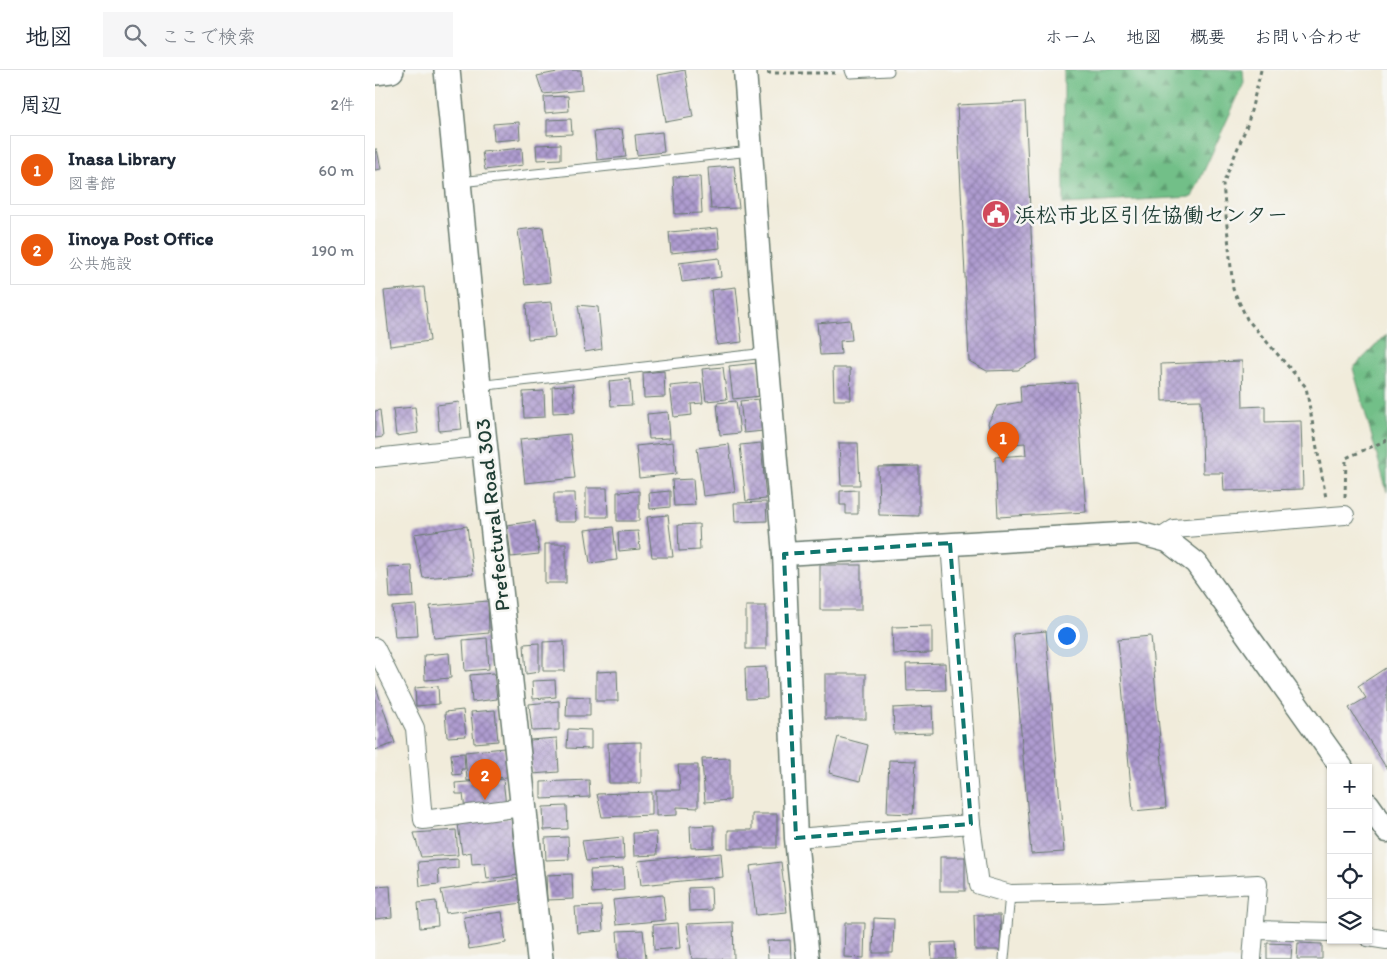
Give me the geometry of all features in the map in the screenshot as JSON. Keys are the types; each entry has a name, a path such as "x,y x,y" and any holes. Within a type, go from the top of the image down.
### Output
{"main road":[{"path":"375,72 391,70"},
{"name":"Prefectural Road 303","path":"447,70 478,386 540,959"}],"street":[{"path":"753,72 751,151 784,554 796,838 808,959"},
{"path":"375,458 485,446"},
{"path":"1159,539 1174,529 1345,515"},
{"path":"784,554 1138,533 1168,541 1196,563 1339,764"},
{"path":"950,543 971,824 979,885 1010,894 1102,892 1258,884 1253,959"},
{"path":"375,647 415,728 423,820 523,807"},
{"path":"1372,809 1387,831"},
{"path":"796,838 971,824"},
{"path":"1255,930 1327,932"},
{"path":"1372,938 1387,940"}],"lane":[{"path":"850,71 889,71"},
{"path":"458,182 751,151"},
{"path":"478,386 768,352"},
{"path":"1004,959 1010,894"}],"path":[{"path":"1261,70 1248,123 1223,184 1233,289 1247,319 1306,387 1327,503 1345,515"},
{"path":"753,72 850,71"},
{"path":"1345,515 1346,458 1387,440"}],"highlighted area":[{"path":"950,543 971,824 796,838 784,554"}],"green space":[{"path":"1064,70 1243,70 1244,83 1192,197 1064,204"},
{"path":"1387,334 1387,492 1353,368"}],"building":[{"path":"567,70 581,70 582,90 543,94 537,76"},
{"path":"685,70 693,117 666,122 658,75"},
{"path":"568,96 569,111 545,113 544,97"},
{"path":"1025,102 1037,359 1018,370 987,371 969,361 957,105"},
{"path":"571,119 572,134 547,135 547,120"},
{"path":"519,122 520,139 494,141 493,124"},
{"path":"622,129 626,157 597,160 594,132"},
{"path":"662,132 664,152 637,155 635,135"},
{"path":"561,144 561,159 537,160 536,145"},
{"path":"522,148 523,165 485,170 482,152"},
{"path":"375,149 377,149 381,169 375,170"},
{"path":"734,166 739,208 711,209 708,168"},
{"path":"700,176 702,213 675,214 673,177"},
{"path":"543,227 550,282 525,285 518,230"},
{"path":"718,228 720,248 671,253 669,232"},
{"path":"719,258 721,277 682,282 679,263"},
{"path":"424,287 430,341 390,346 384,291"},
{"path":"736,287 742,342 717,345 711,290"},
{"path":"552,302 555,337 528,339 526,304"},
{"path":"578,305 598,307 602,349 585,352"},
{"path":"850,320 852,340 840,341 841,354 820,355 817,323"},
{"path":"1242,361 1243,407 1265,406 1265,422 1301,421 1303,489 1224,491 1223,473 1203,473 1201,400 1162,401 1161,364"},
{"path":"757,363 761,396 733,399 729,366"},
{"path":"723,367 727,399 706,401 702,369"},
{"path":"833,368 850,368 851,400 834,400"},
{"path":"664,371 665,397 644,398 643,373"},
{"path":"630,379 632,405 611,406 609,381"},
{"path":"701,383 703,403 691,404 692,415 674,417 670,386"},
{"path":"1077,383 1086,512 998,517 995,457 1026,455 1025,443 1000,445 992,438 988,423 997,406 1021,402 1020,386"},
{"path":"573,385 575,412 553,413 552,387"},
{"path":"544,391 545,417 524,418 523,392"},
{"path":"759,399 763,431 744,433 740,401"},
{"path":"736,401 740,433 720,435 717,403"},
{"path":"459,402 462,429 439,431 437,405"},
{"path":"415,407 418,433 396,436 393,409"},
{"path":"380,410 383,437 375,438 375,411"},
{"path":"668,412 670,438 649,439 647,414"},
{"path":"570,434 575,478 525,483 520,439"},
{"path":"673,442 676,474 639,478 636,446"},
{"path":"761,443 766,499 746,501 740,445"},
{"path":"839,443 858,443 860,485 841,485"},
{"path":"729,444 735,492 703,496 697,448"},
{"path":"919,466 919,516 879,515 878,467"},
{"path":"693,479 695,505 674,506 672,480"},
{"path":"586,488 607,488 608,517 586,517"},
{"path":"858,490 858,514 846,514 846,505 840,505 840,491"},
{"path":"639,491 639,521 617,521 617,492"},
{"path":"670,491 670,507 650,509 649,493"},
{"path":"554,493 575,493 576,522 554,522"},
{"path":"766,502 767,521 735,522 734,503"},
{"path":"668,515 673,557 652,557 647,517"},
{"path":"535,521 539,554 511,557 507,525"},
{"path":"699,524 700,550 679,551 678,525"},
{"path":"467,526 473,574 423,578 414,534"},
{"path":"613,527 617,560 590,563 585,530"},
{"path":"638,531 640,549 619,551 618,532"},
{"path":"545,544 566,544 566,583 545,583"},
{"path":"820,565 861,565 861,610 820,610"},
{"path":"412,566 414,597 390,598 388,567"},
{"path":"488,601 489,633 434,638 430,606"},
{"path":"416,605 418,636 395,637 392,607"},
{"path":"746,606 766,606 766,649 746,649"},
{"path":"932,626 932,653 893,654 892,627"},
{"path":"1046,631 1064,852 1031,854 1013,634"},
{"path":"1151,636 1166,808 1133,811 1118,639"},
{"path":"487,638 489,669 465,671 463,640"},
{"path":"564,641 565,671 543,671 543,642"},
{"path":"539,643 539,672 526,674 524,644"},
{"path":"449,653 451,678 425,680 424,655"},
{"path":"945,663 946,690 907,691 906,664"},
{"path":"766,667 767,698 746,699 745,668"},
{"path":"1387,667 1387,769 1349,708 1366,698 1358,686"},
{"path":"617,671 618,701 596,701 596,672"},
{"path":"494,673 497,699 472,702 470,675"},
{"path":"825,674 866,674 866,719 825,719"},
{"path":"555,680 556,697 533,699 532,681"},
{"path":"375,684 395,743 375,750"},
{"path":"438,686 439,704 416,706 415,688"},
{"path":"567,696 590,697 590,716 566,716"},
{"path":"559,701 559,730 532,731 529,704"},
{"path":"932,706 933,733 894,734 893,708"},
{"path":"463,710 466,736 447,737 445,712"},
{"path":"495,710 498,741 474,743 471,712"},
{"path":"568,729 591,730 591,749 567,748"},
{"path":"838,737 868,745 860,781 829,773"},
{"path":"557,738 559,772 532,774 530,740"},
{"path":"641,742 641,783 609,783 608,743"},
{"path":"504,748 507,777 467,781 465,752"},
{"path":"464,753 465,769 461,769 462,774 453,775 451,754"},
{"path":"730,758 730,800 705,802 702,759"},
{"path":"889,760 916,761 913,814 887,813"},
{"path":"678,765 698,765 698,808 677,807 677,815 656,816 656,790 680,790"},
{"path":"503,779 506,806 465,810 463,794 456,794 455,783"},
{"path":"589,780 590,797 541,799 541,782"},
{"path":"652,792 652,815 602,817 597,794"},
{"path":"567,806 568,829 544,830 543,807"},
{"path":"752,814 777,814 777,848 728,848 728,830 752,830"},
{"path":"511,818 518,875 487,879 485,863 472,864 471,852 462,854 458,824"},
{"path":"714,825 714,847 691,848 690,826"},
{"path":"456,830 458,855 421,857 414,833"},
{"path":"656,832 657,855 634,856 633,833"},
{"path":"568,837 569,859 546,860 545,838"},
{"path":"623,837 624,859 586,861 582,841"},
{"path":"721,853 723,877 641,885 638,861"},
{"path":"940,857 965,857 965,891 940,891"},
{"path":"458,859 458,868 438,870 439,884 420,886 418,862"},
{"path":"781,862 787,912 756,915 750,866"},
{"path":"623,868 624,890 592,893 590,870"},
{"path":"572,874 573,899 547,900 546,875"},
{"path":"521,878 523,903 446,913 441,890"},
{"path":"390,886 392,917 375,919 375,887"},
{"path":"711,887 712,910 689,911 688,888"},
{"path":"663,895 666,920 616,925 613,900"},
{"path":"436,901 438,926 420,928 418,903"},
{"path":"601,906 603,931 577,933 575,907"},
{"path":"502,912 506,943 469,949 464,917"},
{"path":"974,915 1000,915 1001,950 975,950"},
{"path":"874,918 894,919 893,953 873,953"},
{"path":"733,922 734,959 692,959 687,924"},
{"path":"678,923 680,948 654,950 653,925"},
{"path":"845,923 865,923 864,958 844,957"},
{"path":"643,930 646,959 619,959 617,931"},
{"path":"790,940 791,959 768,959 767,941"},
{"path":"955,942 956,959 932,959 931,943"},
{"path":"1267,943 1292,944 1291,959 1267,959"},
{"path":"1298,943 1322,944 1322,959 1297,959"}],"place":[{"name":"浜松市北区引佐協働センター","path":"996,214"},
{"name":"Inasa Library","path":"1003,463"},
{"name":"Iinoya Post Office","path":"485,800"}]}
